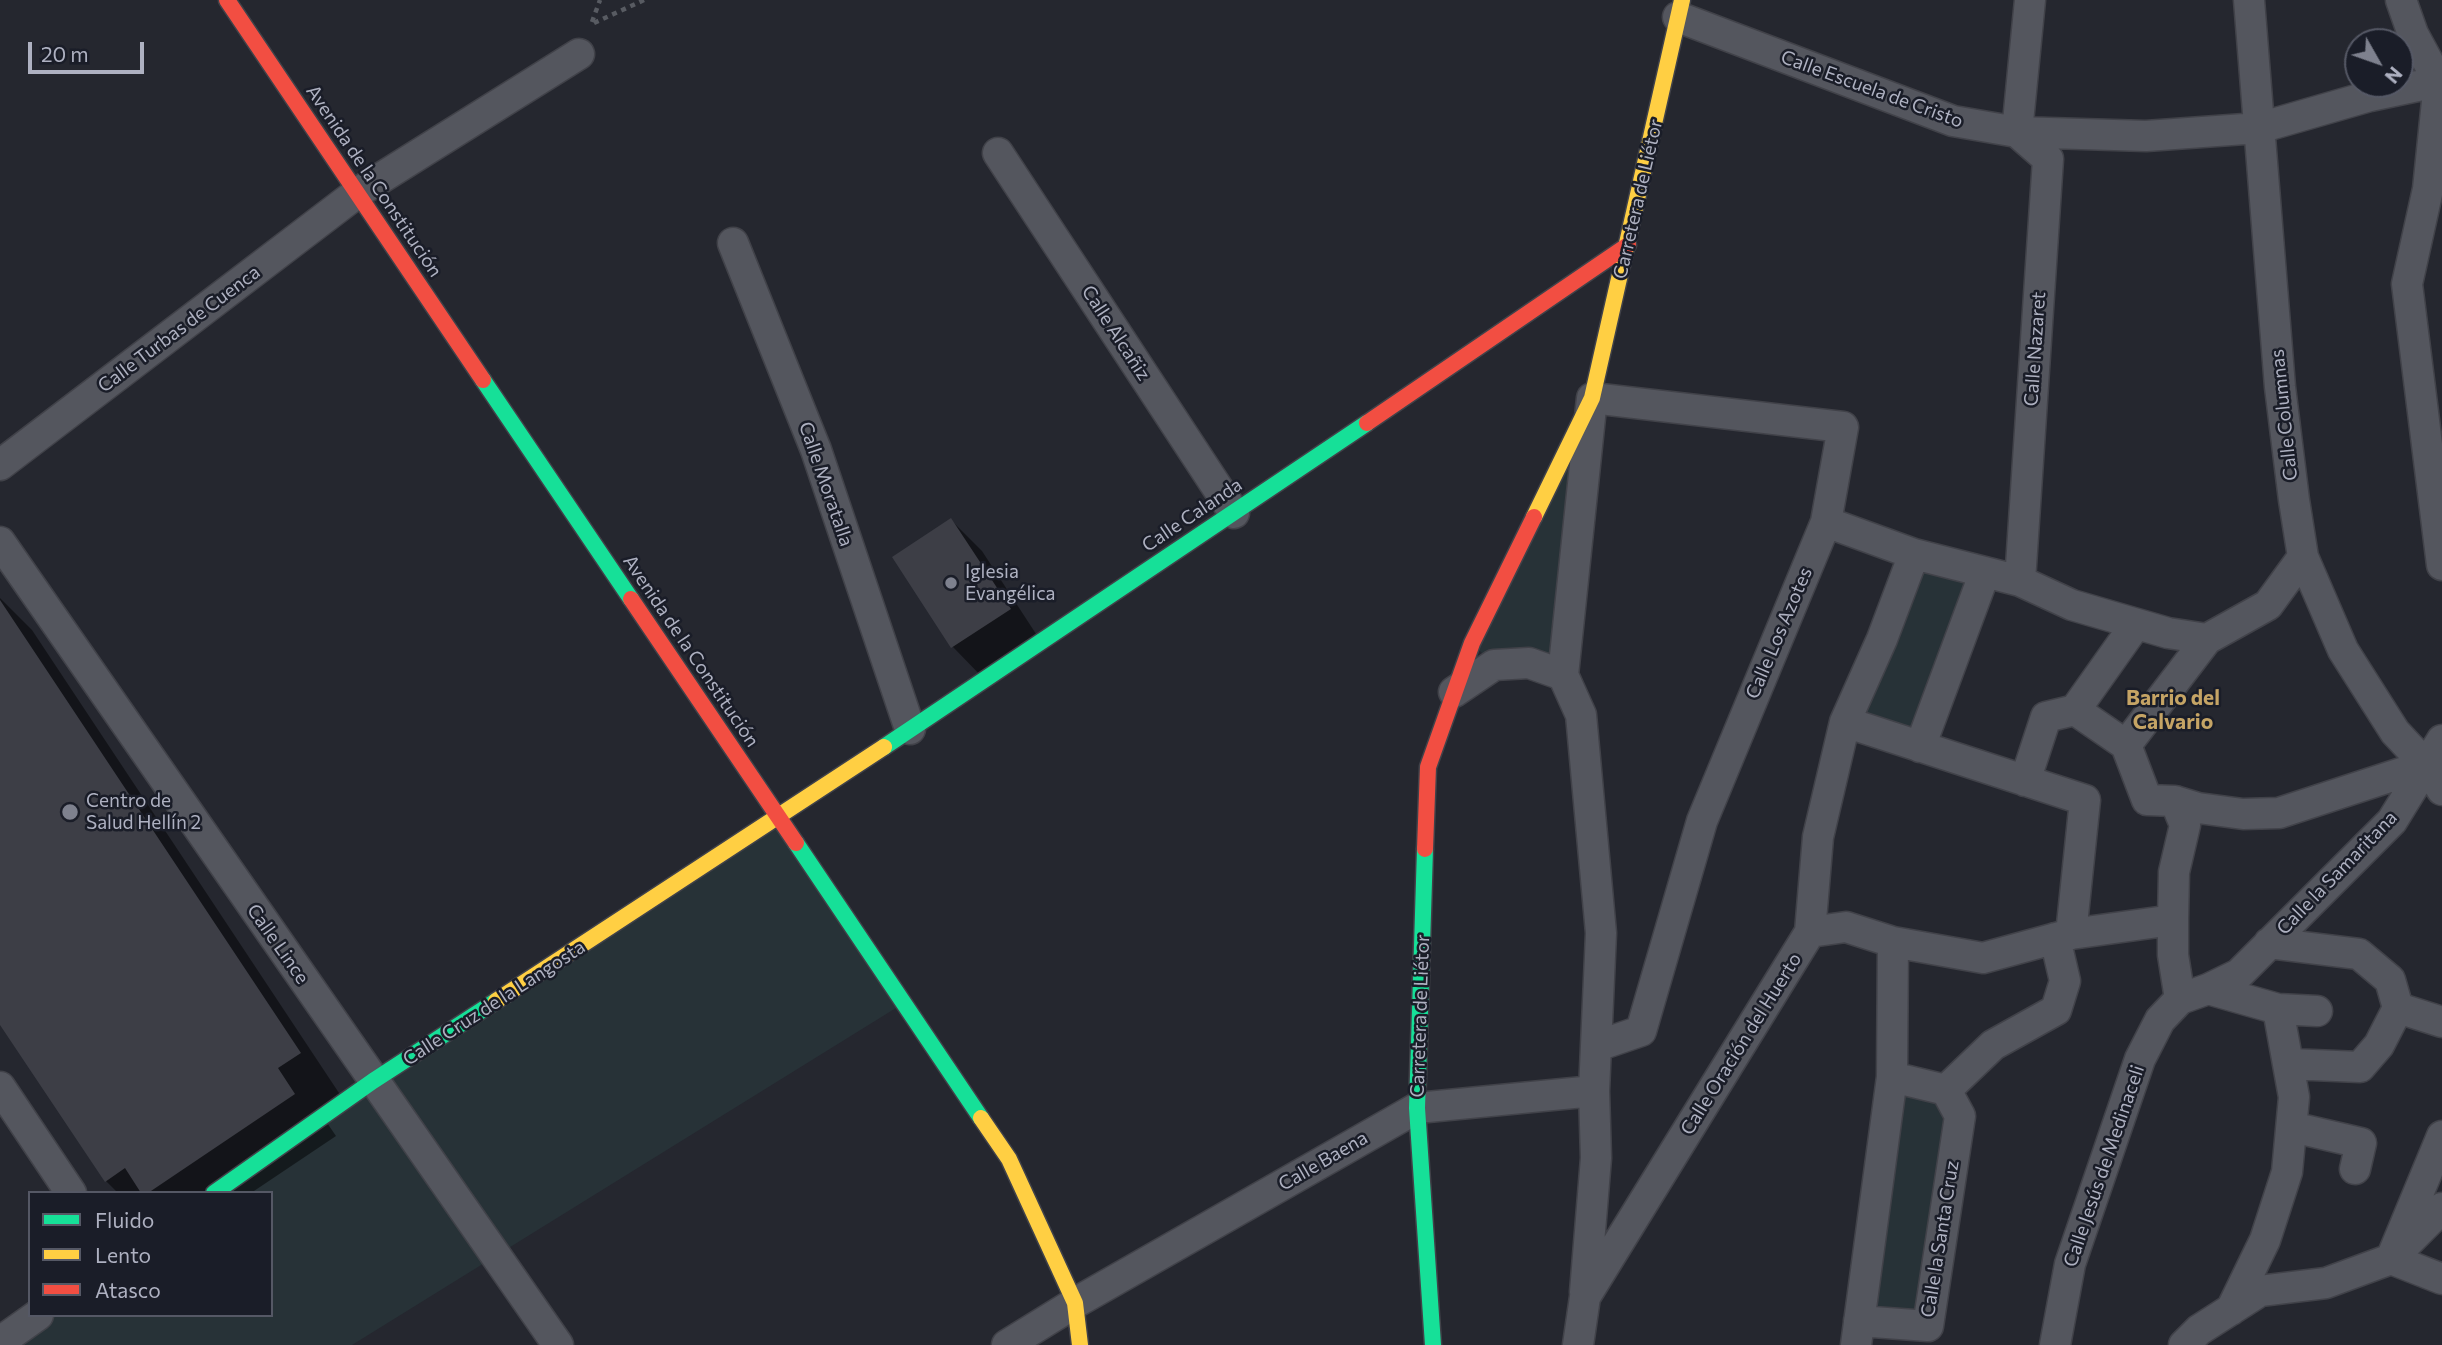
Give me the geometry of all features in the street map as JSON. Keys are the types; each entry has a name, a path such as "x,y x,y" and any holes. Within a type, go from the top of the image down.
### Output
{"street":[{"name":"Avenida de la Constitución","path":"227,0 1009,1159 1075,1303 1080,1345"},
{"path":"2017,132 2030,0"},
{"name":"Calle Columnas","path":"2249,0 2280,387 2303,557 2343,650 2395,732 2426,765 2442,790"},
{"path":"2401,0 2413,34 2440,82 2428,189 2407,284 2442,565"},
{"name":"Calle Escuela de Cristo","path":"1680,9 1953,121 2017,132 2146,136 2259,128 2370,96 2440,82"},
{"name":"Carretera de Liétor","path":"1563,676 1592,398 1680,9"},
{"name":"Calle Turbas de Cuenca","path":"0,465 357,193 579,54"},
{"name":"Calle Nazaret","path":"2017,132 2048,159 2020,581"},
{"name":"Calle Alcañiz","path":"998,153 1234,513"},
{"name":"Calle Moratalla","path":"733,243 816,450 910,729"},
{"name":"Calle Calanda","path":"778,818 1628,246"},
{"name":"Carretera de Liétor","path":"1433,1345 1418,1108 1428,767 1472,643 1592,398"},
{"name":"Calle Los Azotes","path":"1592,398 1843,427 1826,522 1702,821 1641,1031 1597,1046"},
{"path":"1826,522 1914,554 2020,581 2072,605 2168,633 2207,639"},
{"name":"Calle Lince","path":"0,542 558,1345"},
{"name":"Calle Oración del Huerto","path":"1578,1345 1585,1297 1810,932 1818,837 1846,722 1882,639 1914,554"},
{"path":"2126,745 2207,639 2268,605 2303,557"},
{"path":"1920,747 1985,572"},
{"path":"2025,781 2046,717 2075,710 2136,624"},
{"path":"1454,692 1494,665 1529,663 1563,676 1581,715 1601,933 1594,1091 1596,1158 1585,1297"},
{"path":"2075,710 2126,745 2147,800 2175,801 2185,825 2174,872 2173,955 2194,994 2278,1009 2317,1011"},
{"path":"1846,722 2085,800 2063,936 2064,981 2056,1010 1993,1045 1946,1090 1892,1077"},
{"name":"Calle la Samaritana","path":"2194,994 2239,974 2392,821 2442,740"},
{"name":"Calle la Samaritana","path":"2175,801 2198,808 2243,814 2279,813 2426,765"},
{"name":"Calle Cruz de la Langosta","path":"217,1191 373,1082 778,818"},
{"path":"1810,932 1846,927 1893,942 1983,958 2063,936 2173,920"},
{"name":"Calle la Santa Cruz","path":"1893,942 1892,1077 1857,1333 1928,1326 1960,1116 1946,1090"},
{"name":"Calle la Samaritana","path":"2269,943 2359,954 2390,980 2398,1008"},
{"name":"Calle Jesús de Medinaceli","path":"2055,1345 2070,1264 2140,1059 2160,1020 2194,994"},
{"path":"2289,1064 2360,1067 2379,1045 2398,1008 2442,1022"},
{"path":"2231,1310 2265,1240 2287,1172 2294,1097 2278,1009"},
{"path":"0,1087 70,1191"},
{"name":"Calle Baena","path":"1007,1345 1075,1303 1418,1108 1594,1091"},
{"path":"2292,1127 2361,1143 2355,1169"},
{"path":"2391,1259 2442,1136"},
{"path":"2184,1345 2199,1330 2260,1291 2326,1283 2391,1259 2442,1208"},
{"path":"2391,1259 2442,1279"},
{"path":"0,1342 35,1317"}],"path":[{"path":"592,24 644,0"}],"shaded area":[{"path":"1592,398 1563,675 1494,665 1472,643"},
{"path":"1914,554 1985,572 1920,747 1845,722"},
{"path":"778,818 904,1003 352,1345 0,1345 35,1317 273,1317 273,1191 217,1191"},
{"path":"1892,1077 1960,1116 1928,1326 1859,1321"}],"building":[{"name":"Iglesia Evangélica","path":"951,518 1011,609 951,648 892,557"},
{"name":"Centro de Salud Hellín 2","path":"0,600 301,1053 278,1068 295,1094 151,1191 140,1191 125,1168 105,1182 0,1025"}],"traffic: fast":[{"path":"483,380 631,599"},
{"path":"884,747 1367,423"},
{"path":"796,843 981,1118"},
{"path":"1425,849 1417,1108 1433,1345"},
{"path":"217,1191 373,1081 496,1001"}],"traffic: slow":[{"path":"1534,517 1592,398 1682,0"},
{"path":"496,1001 884,747"},
{"path":"981,1118 1009,1159 1075,1303 1080,1345"}],"traffic: jam":[{"path":"227,0 483,380"},
{"path":"1367,423 1628,245"},
{"path":"1425,849 1428,767 1472,643 1534,517"},
{"path":"631,599 796,843"}],"place":[{"name":"Iglesia Evangélica","path":"951,583"},
{"name":"Centro de Salud Hellín 2","path":"70,812"}],"district":[{"name":"Barrio del Calvario","path":"2173,710"}]}
